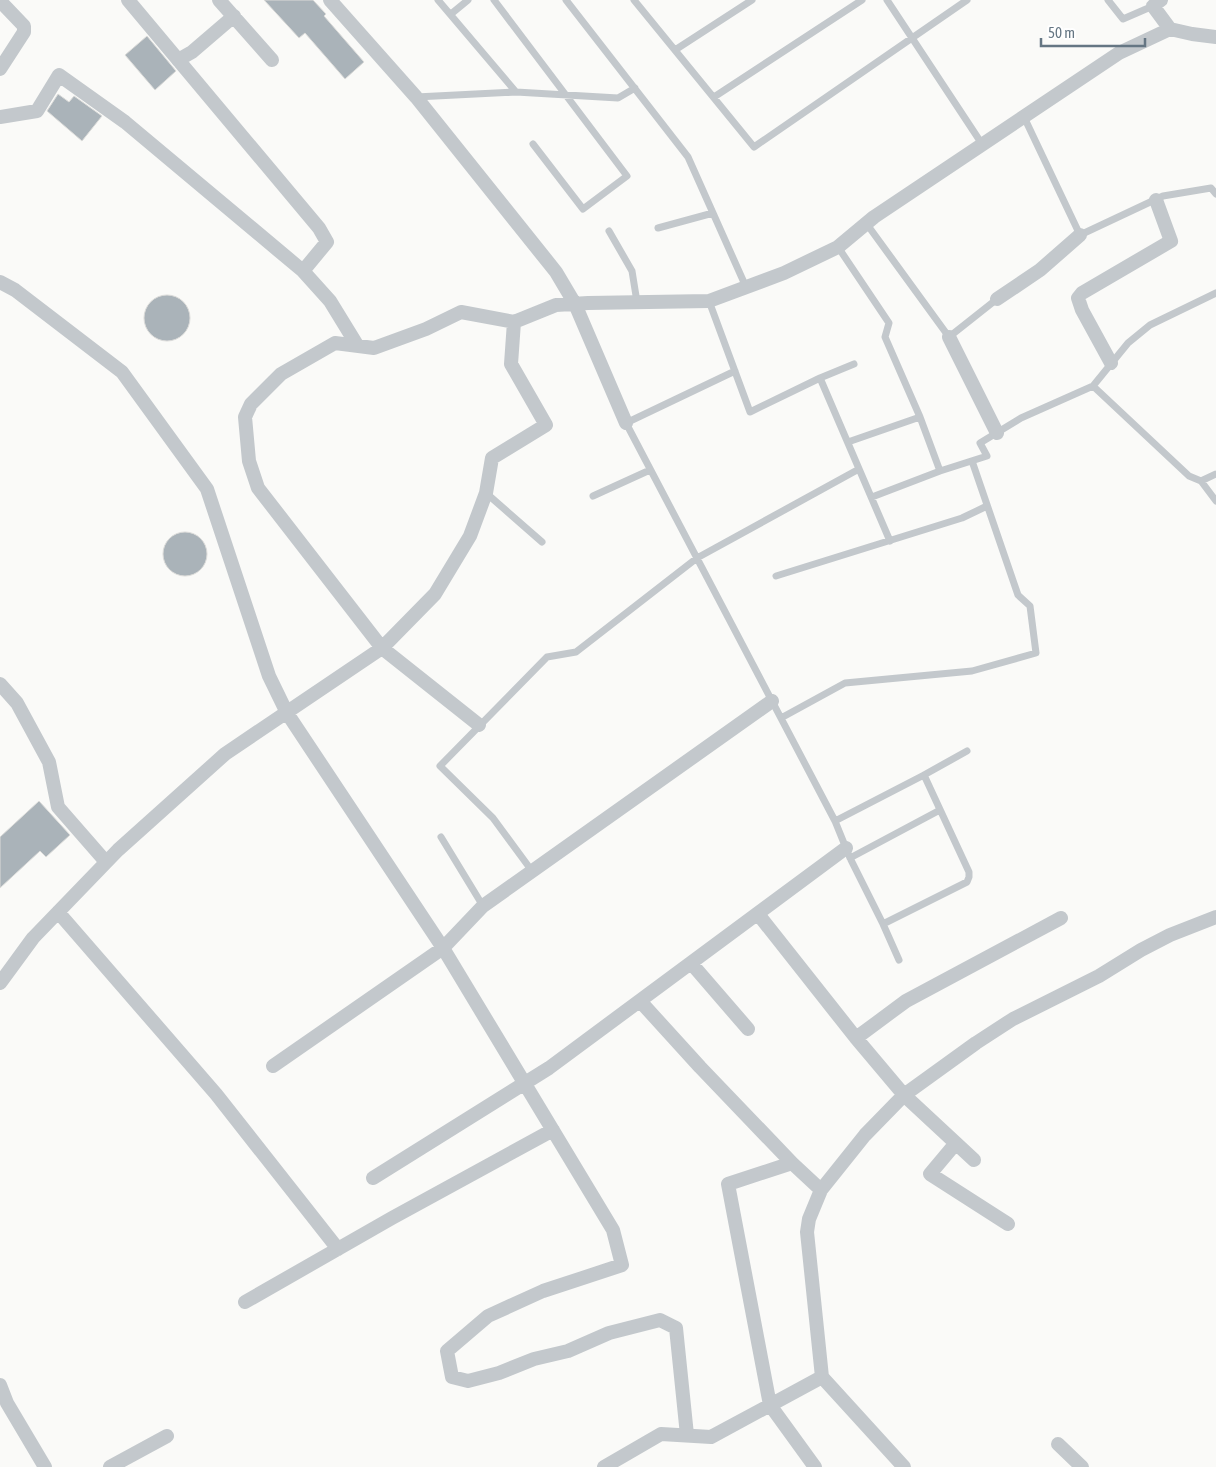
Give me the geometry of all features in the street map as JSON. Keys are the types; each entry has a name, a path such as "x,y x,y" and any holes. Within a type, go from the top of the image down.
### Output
{"street":[{"path":"128,0 319,228 327,242 303,271"},
{"path":"219,0 272,60"},
{"path":"330,0 416,98 556,272 574,304 626,424"},
{"path":"0,1 24,26 24,32 0,69"},
{"path":"1157,3 1170,29"},
{"path":"178,60 192,52 234,16"},
{"path":"479,725 382,648 258,488 249,461 245,417 250,404 280,374 335,343 374,348 426,329 461,312 514,322 556,305 709,301 784,273 838,247 874,216 1119,53 1170,29 1216,37"},
{"path":"0,117 37,111 59,75 125,122 303,271 330,301 357,345"},
{"path":"1111,363 1082,310 1078,298 1082,293 1171,241 1156,200"},
{"path":"997,299 1040,270 1080,236"},
{"path":"0,282 15,290 122,372 207,489 269,676 287,713 443,948 613,1230 622,1265 543,1291 488,1316 448,1351 452,1377 468,1381 500,1373 534,1359 568,1351 609,1334 660,1320 676,1328 687,1435"},
{"path":"0,983 33,938 106,862 225,754 382,648 435,594 470,536 486,493 492,458 546,425 511,364 514,322"},
{"path":"949,337 997,433"},
{"path":"0,684 17,703 49,762 58,807 106,862"},
{"path":"273,1066 443,948 483,906 772,701"},
{"path":"374,1178 549,1068 758,914 848,853"},
{"path":"58,912 216,1094 338,1249"},
{"path":"758,914 856,1038 904,1095 974,1160"},
{"path":"904,1467 822,1377 807,1232 809,1219 821,1190 865,1135 904,1095 976,1043 1014,1019 1099,976 1141,950 1216,917"},
{"path":"856,1038 906,1001 1061,918"},
{"path":"691,964 748,1029"},
{"path":"640,1001 700,1067 792,1163 821,1190"},
{"path":"245,1302 553,1130"},
{"path":"956,1143 930,1174 1008,1224"},
{"path":"792,1163 728,1184 770,1405 815,1467"},
{"path":"604,1467 661,1434 711,1437 822,1377"},
{"path":"0,1385 7,1403 45,1467"},
{"path":"110,1467 167,1436"},
{"path":"1058,1444 1078,1466"}],"lane":[{"path":"438,0 516,92"},
{"path":"451,14 468,0"},
{"path":"494,0 627,176 583,209 533,144"},
{"path":"566,0 688,156 746,287"},
{"path":"676,50 752,0"},
{"path":"714,97 862,0"},
{"path":"887,0 982,144"},
{"path":"638,1 754,147 967,0"},
{"path":"1108,0 1123,19 1157,3"},
{"path":"416,98 516,92 618,98 634,88"},
{"path":"1024,116 1080,236 1163,196 1211,188 1216,194"},
{"path":"658,228 713,213"},
{"path":"866,223 949,337 997,299"},
{"path":"609,231 632,271 637,302"},
{"path":"838,247 889,323 885,337 920,417 940,471"},
{"path":"872,497 986,456 980,443 1021,418 1093,386 1128,343 1150,325 1216,293"},
{"path":"709,301 750,412 820,378 854,364"},
{"path":"735,371 626,424 835,821 848,853 899,960"},
{"path":"820,378 890,541"},
{"path":"1093,386 1189,476 1201,481 1216,501"},
{"path":"848,442 920,417"},
{"path":"781,718 845,683 972,670 1036,653 1030,606 1018,595 972,461"},
{"path":"532,871 492,818 440,766 547,657 576,652 696,558 860,469"},
{"path":"593,496 650,470"},
{"path":"1201,481 1216,474"},
{"path":"486,493 542,542"},
{"path":"776,576 962,518 987,506"},
{"path":"835,821 968,751"},
{"path":"883,924 967,882 969,877 969,872 924,775"},
{"path":"848,853 940,810"},
{"path":"441,836 483,906"}],"building":[{"path":"264,0 313,0 326,14 324,16 364,62 345,79 305,33 299,38"},
{"path":"147,36 176,71 155,90 125,55"},
{"path":"58,94 69,102 74,96 102,116 82,141 47,111"},
{"path":"162,295 172,295 186,305 190,318 186,331 180,337 172,341 162,341 148,331 144,323 144,313 154,299"},
{"path":"189,532 201,538 206,545 206,563 201,570 194,575 181,576 169,570 164,563 163,550 169,538 176,533"},
{"path":"39,801 70,835 46,857 40,851 0,888 0,837"}]}
